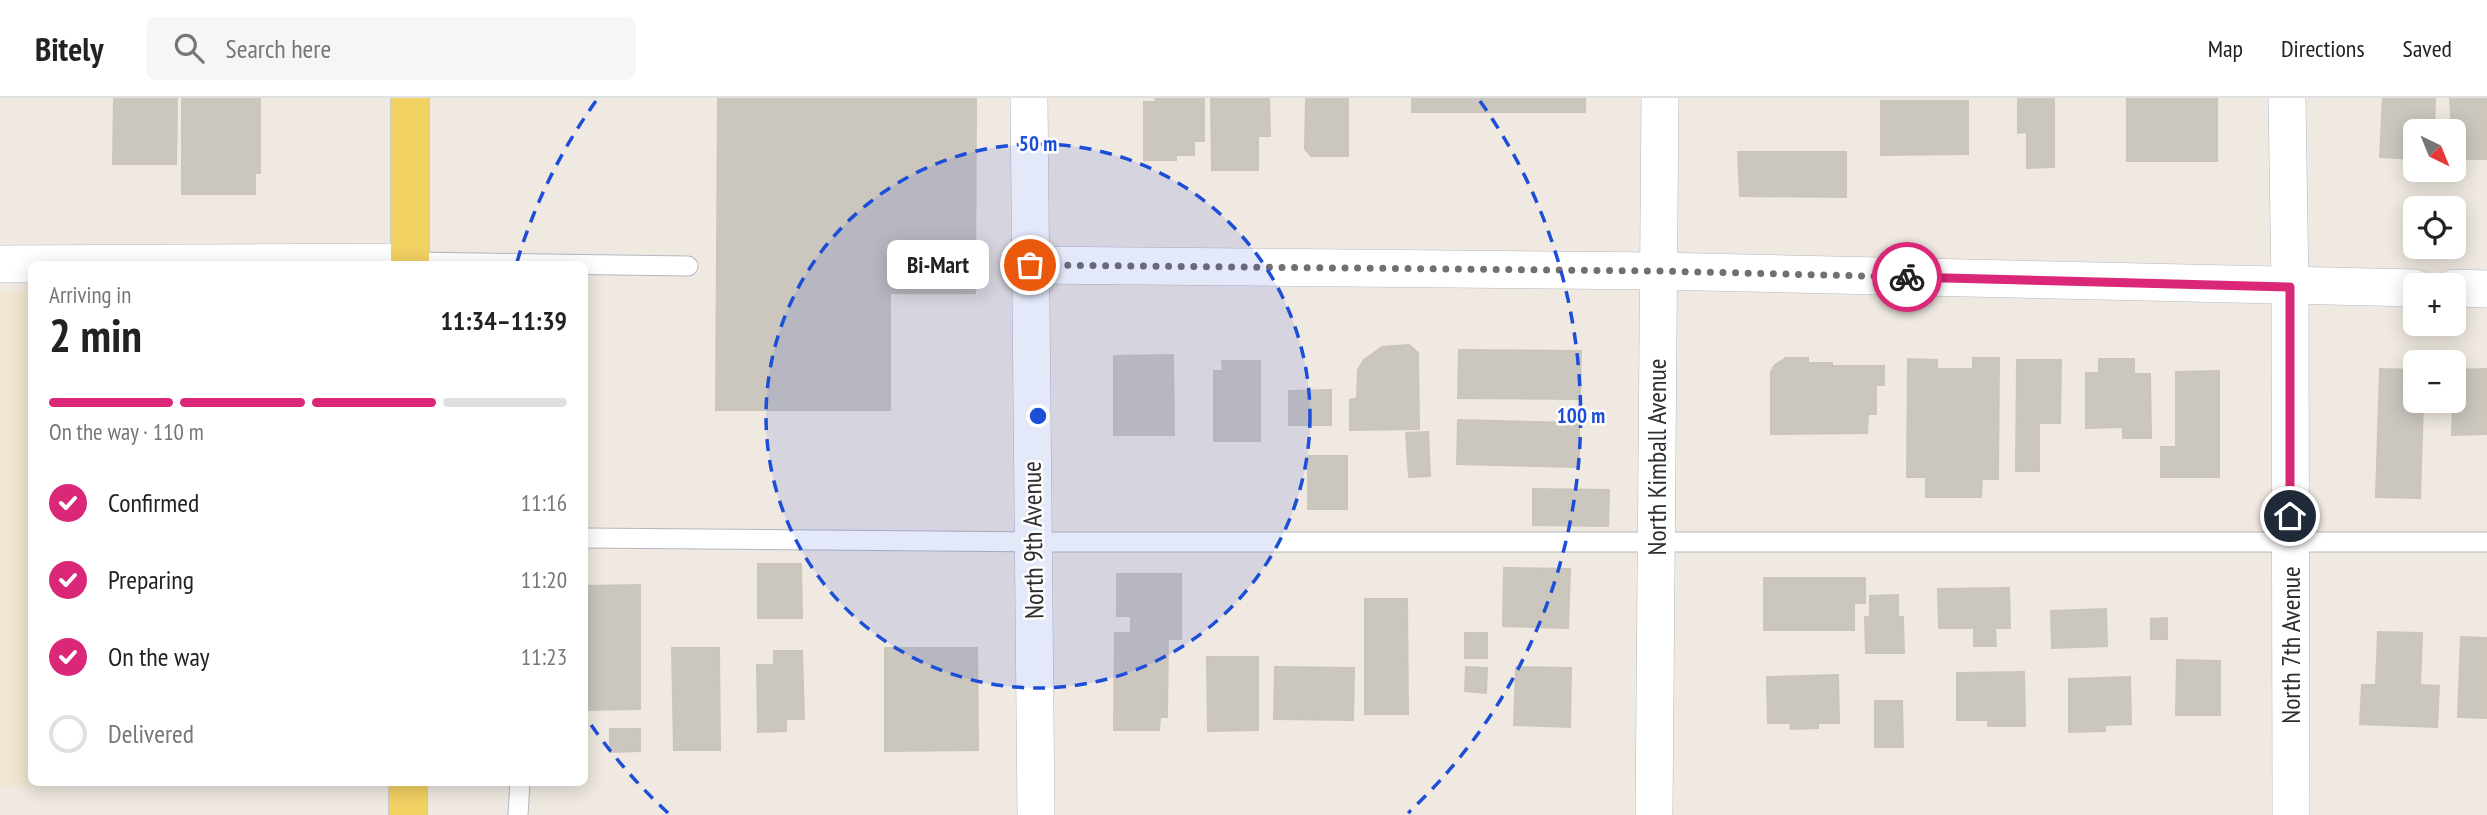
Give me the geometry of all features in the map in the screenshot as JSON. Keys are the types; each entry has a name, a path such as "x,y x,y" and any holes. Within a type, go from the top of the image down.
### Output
{"main road":[{"path":"410,98 410,261"},
{"path":"408,786 408,815"}],"street":[{"name":"North 9th Avenue","path":"1029,98 1036,815"},
{"name":"North Kimball Avenue","path":"1654,815 1660,98"},
{"name":"North 7th Avenue","path":"2287,98 2291,815"},
{"path":"0,264 28,264"},
{"path":"1030,265 1659,271 2403,288"},
{"path":"2466,288 2487,289"}],"lane":[{"path":"588,265 688,266"},
{"path":"588,538 1034,542 2487,542"},
{"path":"518,815 520,786"}],"shaded area":[{"path":"0,292 28,292 28,786 54,787 0,786"}],"building":[{"path":"114,98 177,98 176,164 113,164"},
{"path":"182,98 260,98 260,173 255,173 255,194 182,194"},
{"path":"718,98 976,98 975,293 890,293 890,410 716,410"},
{"path":"1155,98 1204,98 1204,141 1194,141 1194,155 1176,155 1176,160 1144,160 1144,102 1156,102"},
{"path":"1211,98 1269,98 1270,136 1258,136 1258,170 1212,170"},
{"path":"1306,98 1348,98 1348,156 1311,156 1305,149"},
{"path":"1412,98 1585,98 1585,112 1412,112"},
{"path":"2018,98 2054,98 2054,167 2027,168 2027,132 2018,133"},
{"path":"2127,98 2217,98 2217,161 2127,161"},
{"path":"2383,98 2435,98 2434,119 2403,119 2403,158 2380,157"},
{"path":"2450,98 2487,98 2487,159 2466,159 2466,119 2451,119"},
{"path":"1881,101 1968,101 1968,154 1881,155"},
{"path":"1738,152 1846,152 1846,197 1740,196"},
{"path":"1409,345 1418,353 1419,429 1350,430 1350,400 1357,398 1358,370 1364,360 1382,347"},
{"path":"1459,350 1581,351 1580,399 1458,398"},
{"path":"1173,355 1174,435 1114,435 1114,356"},
{"path":"1786,358 1808,358 1808,363 1832,363 1832,366 1884,366 1884,385 1876,385 1876,414 1868,414 1867,433 1771,434 1771,372 1775,365"},
{"path":"1973,358 1999,358 1998,479 1982,479 1981,497 1926,497 1926,477 1907,477 1908,359 1937,360 1937,369 1973,369"},
{"path":"2099,359 2134,359 2134,374 2150,374 2151,438 2123,438 2123,427 2086,428 2086,373 2099,373"},
{"path":"2017,360 2061,360 2060,423 2039,423 2039,471 2016,471"},
{"path":"1222,361 1260,361 1260,441 1214,441 1214,371 1223,371"},
{"path":"2380,369 2403,370 2403,413 2423,413 2420,498 2376,497"},
{"path":"2487,369 2487,434 2452,435 2453,413 2466,413 2466,370"},
{"path":"2219,371 2219,477 2161,477 2161,447 2176,447 2176,372"},
{"path":"1331,390 1331,425 1289,425 1289,391"},
{"path":"1458,420 1579,423 1579,467 1457,464"},
{"path":"1428,432 1430,476 1409,477 1406,433"},
{"path":"1308,456 1347,456 1347,509 1308,509"},
{"path":"1533,489 1609,490 1608,526 1533,525"},
{"path":"758,564 801,564 802,618 758,618"},
{"path":"1504,568 1570,569 1568,628 1503,626"},
{"path":"1117,574 1181,574 1181,639 1168,639 1167,717 1160,717 1159,730 1114,730 1115,633 1131,633 1131,616 1117,616"},
{"path":"1764,578 1865,578 1865,603 1854,603 1854,630 1764,630"},
{"path":"640,585 640,709 588,710 588,586"},
{"path":"2009,588 2010,628 1995,628 1996,646 1974,646 1974,628 1939,628 1938,589"},
{"path":"1898,595 1898,617 1903,617 1904,653 1866,653 1865,617 1870,617 1870,596"},
{"path":"1365,599 1407,599 1408,714 1365,714"},
{"path":"2106,609 2107,646 2052,648 2051,611"},
{"path":"2167,618 2167,639 2151,639 2151,619"},
{"path":"2378,632 2422,633 2420,685 2439,686 2437,727 2360,724 2362,685 2376,685"},
{"path":"1465,633 1487,633 1487,658 1465,658"},
{"path":"2461,637 2487,638 2487,718 2458,717"},
{"path":"672,648 719,648 720,750 674,750"},
{"path":"885,648 977,648 978,750 885,751"},
{"path":"774,651 802,651 804,719 786,719 786,731 758,732 757,665 774,665"},
{"path":"1207,657 1258,657 1258,730 1208,731"},
{"path":"2177,660 2220,661 2220,715 2176,715"},
{"path":"1275,667 1354,668 1353,720 1274,719"},
{"path":"1466,667 1487,668 1486,693 1465,691"},
{"path":"1516,667 1571,668 1570,727 1514,725"},
{"path":"2024,672 2025,726 1988,726 1988,720 1957,720 1957,673"},
{"path":"1838,675 1839,723 1818,723 1818,728 1791,729 1790,723 1768,723 1767,677"},
{"path":"2130,677 2131,724 2105,725 2105,731 2069,732 2069,679"},
{"path":"1875,701 1902,701 1903,747 1875,747"},
{"path":"610,729 640,729 640,751 610,752"}],"way so far":[{"path":"1030,265 1659,271 1907,277"}],"place":[{"name":"Bi-Mart","path":"1030,265"}],"route":[{"path":"1907,277 2290,287 2290,516"}]}
